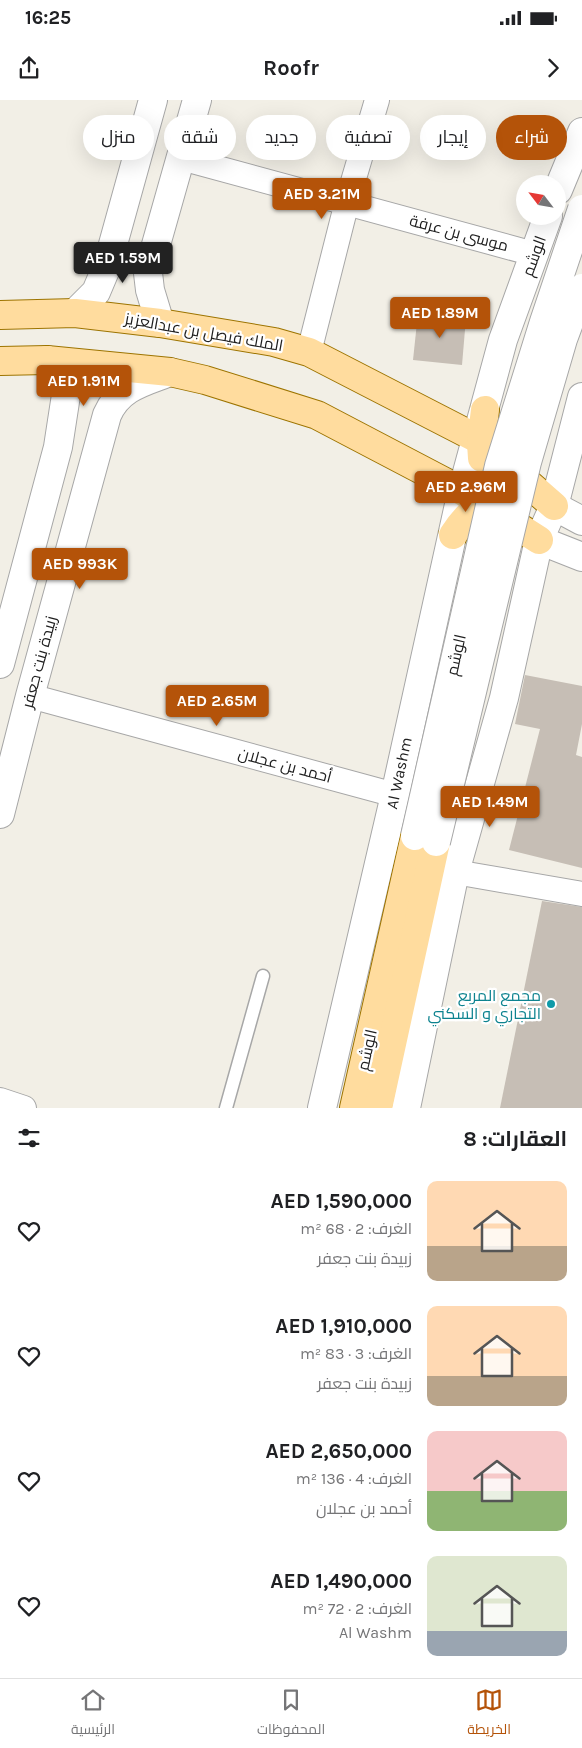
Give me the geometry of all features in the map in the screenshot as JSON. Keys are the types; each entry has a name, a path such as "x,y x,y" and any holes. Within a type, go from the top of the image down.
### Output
{"main road":[{"name":"الملك فيصل بن عبدالعزيز","path":"0,315 75,312 160,322 274,342 308,352 478,440 554,506"},
{"path":"0,361 47,360 170,372 205,380 316,415 480,498 539,540"},
{"path":"478,440 485,410"},
{"path":"480,498 528,496 554,506"},
{"name":"الوشم","path":"354,1108 426,839"},
{"name":"الوشم","path":"378,1108 426,839"}],"street":[{"path":"75,312 96,292 107,266 153,100"},
{"path":"193,115 197,100"},
{"path":"308,352 347,202 377,100"},
{"path":"564,175 582,132"},
{"path":"160,322 150,290 148,273 179,160"},
{"name":"موسى بن عرفة","path":"188,160 534,254"},
{"name":"الوشم","path":"426,839 499,466 582,209"},
{"name":"الوشم","path":"485,410 503,340 545,225"},
{"path":"114,240 115,251 120,259 128,263 138,264 146,259 155,248"},
{"name":"الوشم","path":"426,839 527,462 563,339 582,288"},
{"path":"0,664 58,447 66,395 60,376 47,360"},
{"name":"زبيدة بنت جعفر","path":"0,814 96,448 112,403 122,393 135,386 170,372"},
{"path":"406,1108 456,872 504,698 539,540 554,506 582,397"},
{"path":"485,410 487,424 493,438 505,450 519,456 535,458 551,454 564,445 573,431"},
{"path":"58,447 64,435 69,431 80,428 90,432 94,437 96,448"},
{"name":"Al Washm","path":"322,1108 453,535 480,498 478,440"},
{"path":"554,506 582,521"},
{"path":"539,540 582,557"},
{"path":"420,676 425,663 434,652 446,644 459,640 474,642 487,647 497,657 504,670 506,684 504,698"},
{"name":"أحمد بن عجلان","path":"30,696 395,795"},
{"path":"456,872 582,894"},
{"path":"0,1100 24,1108"}],"lane":[{"path":"226,1108 263,976"}],"building":[{"path":"418,313 466,318 462,365 413,360"},
{"path":"525,675 582,686 582,724 576,755 582,757 582,868 509,850 540,729 515,724"},
{"name":"مجمع المربع التجاري و السكني","path":"542,901 582,907 582,1108 500,1108"}],"place":[{"name":"مجمع المربع التجاري و السكني","path":"551,1004"}]}
